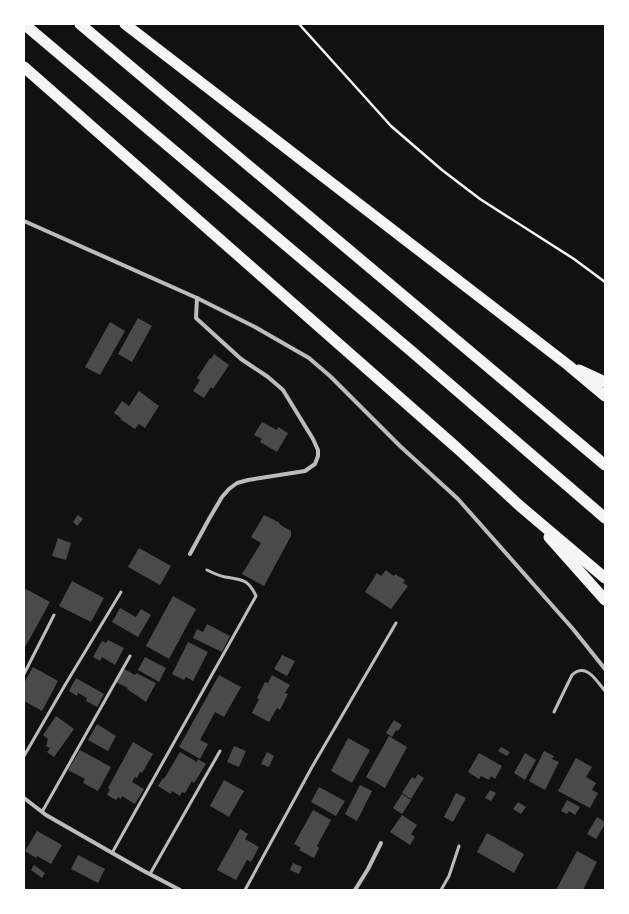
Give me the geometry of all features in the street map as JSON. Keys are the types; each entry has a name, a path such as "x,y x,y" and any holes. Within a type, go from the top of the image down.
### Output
{"highway":[{"path":"24,24 404,345 605,518"},
{"path":"80,24 605,465"},
{"path":"126,24 568,365 605,396"},
{"path":"24,67 457,448 520,506 605,578"},
{"path":"568,365 605,382"},
{"path":"520,506 605,600"}],"street":[{"path":"24,221 197,298 255,327 309,358 331,377 400,446 458,499 573,629 605,669"},
{"path":"190,554 222,497 229,489 237,483 248,480 305,471 314,464 318,456 318,450 313,439 283,390 268,377 241,359 196,318 197,298"},
{"path":"24,798 42,812 112,853 180,890"},
{"path":"355,890 381,843"}],"lane":[{"path":"112,853 256,596 252,586 241,579 217,575 207,570"},
{"path":"24,756 121,592"},
{"path":"24,674 54,615"},
{"path":"245,890 312,767 396,623"},
{"path":"42,812 130,656"},
{"path":"554,712 572,675 576,672 584,670 589,673 605,691"},
{"path":"602,688 605,684"},
{"path":"150,874 220,751"},
{"path":"441,890 449,876 459,846"}],"path":[{"path":"299,24 391,126 442,170 480,199 574,259 605,282"}],"building":[{"path":"138,318 152,326 132,362 118,354"},
{"path":"110,322 125,331 100,375 85,367"},
{"path":"214,354 229,365 213,389 211,387 204,398 193,391 200,380 197,378"},
{"path":"139,391 159,406 145,428 139,424 135,429 114,413 122,401 129,406"},
{"path":"262,422 277,430 278,427 288,433 277,452 260,442 262,439 254,435"},
{"path":"78,515 83,519 77,526 73,522"},
{"path":"264,515 280,523 279,524 291,531 291,536 264,586 242,574 261,543 251,537"},
{"path":"58,538 71,543 66,560 52,556"},
{"path":"139,548 171,566 160,585 128,567"},
{"path":"386,570 394,576 395,574 405,580 403,583 408,586 391,609 365,592 377,573 381,576"},
{"path":"72,581 104,598 91,622 59,606"},
{"path":"26,589 50,602 24,649 24,594"},
{"path":"173,596 196,609 169,659 146,646"},
{"path":"120,608 136,617 141,609 151,615 138,637 112,622"},
{"path":"207,624 230,636 222,652 193,638 197,629 203,632"},
{"path":"108,640 124,648 115,665 102,657 100,661 93,657 102,641 106,643"},
{"path":"188,642 208,652 193,681 186,677 184,680 172,674"},
{"path":"282,655 295,661 287,676 274,669"},
{"path":"145,657 166,668 159,682 138,670"},
{"path":"33,667 58,681 42,711 24,701 24,683"},
{"path":"124,669 156,683 146,702 127,689 128,688 116,682"},
{"path":"219,675 241,687 224,717 215,712 200,740 208,744 200,759 179,747"},
{"path":"272,675 290,685 285,693 288,694 280,710 277,708 269,722 252,713 265,682 268,683"},
{"path":"76,678 104,694 97,707 86,701 87,698 78,693 77,696 69,691"},
{"path":"56,716 74,729 54,757 47,752 50,748 46,746 48,739 43,735"},
{"path":"394,720 402,725 398,731 396,730 392,737 386,733"},
{"path":"97,724 116,736 108,751 88,740"},
{"path":"389,736 407,747 385,788 366,777"},
{"path":"348,738 370,750 352,783 331,771"},
{"path":"133,742 153,754 142,773 140,772 137,778 135,777 132,782 144,789 135,804 122,796 121,799 118,797 116,800 107,795 110,789 108,788"},
{"path":"234,746 246,751 239,767 227,762"},
{"path":"501,747 510,752 507,756 498,751"},
{"path":"80,750 111,767 98,791 83,783 85,779 68,770"},
{"path":"544,751 554,756 552,759 559,762 545,790 529,781"},
{"path":"180,752 197,762 198,759 206,764 194,783 192,781 185,793 182,792 180,796 172,791 171,794 158,786 163,778 164,779"},
{"path":"267,752 274,756 269,767 261,764"},
{"path":"479,753 502,766 495,779 491,776 489,780 481,776 479,779 468,772"},
{"path":"525,753 536,760 525,780 514,773"},
{"path":"576,758 592,767 586,777 596,783 592,790 598,793 590,808 558,791"},
{"path":"418,774 424,778 411,799 402,793 412,777 415,779"},
{"path":"224,780 244,791 229,817 210,806"},
{"path":"360,785 372,791 357,821 345,814"},
{"path":"319,787 345,801 336,816 311,802"},
{"path":"490,790 496,793 491,801 485,798"},
{"path":"456,793 466,798 453,822 444,817"},
{"path":"402,794 411,800 402,814 393,808"},
{"path":"567,800 580,807 575,815 569,811 567,814 561,811"},
{"path":"518,802 526,807 521,814 513,809"},
{"path":"313,810 331,820 317,846 319,848 314,858 299,850 301,848 294,844"},
{"path":"402,815 417,825 411,834 415,837 410,845 390,832"},
{"path":"597,817 605,822 605,824 596,839 587,834"},
{"path":"240,829 248,834 245,839 259,847 251,862 247,860 236,880 217,870"},
{"path":"37,831 62,845 51,864 37,856 36,858 25,851"},
{"path":"487,833 524,854 514,873 477,852"},
{"path":"577,851 597,862 583,890 556,890"},
{"path":"78,855 105,869 98,883 71,869"},
{"path":"293,863 302,867 299,874 290,870"},
{"path":"34,865 45,873 42,878 31,870"}]}
